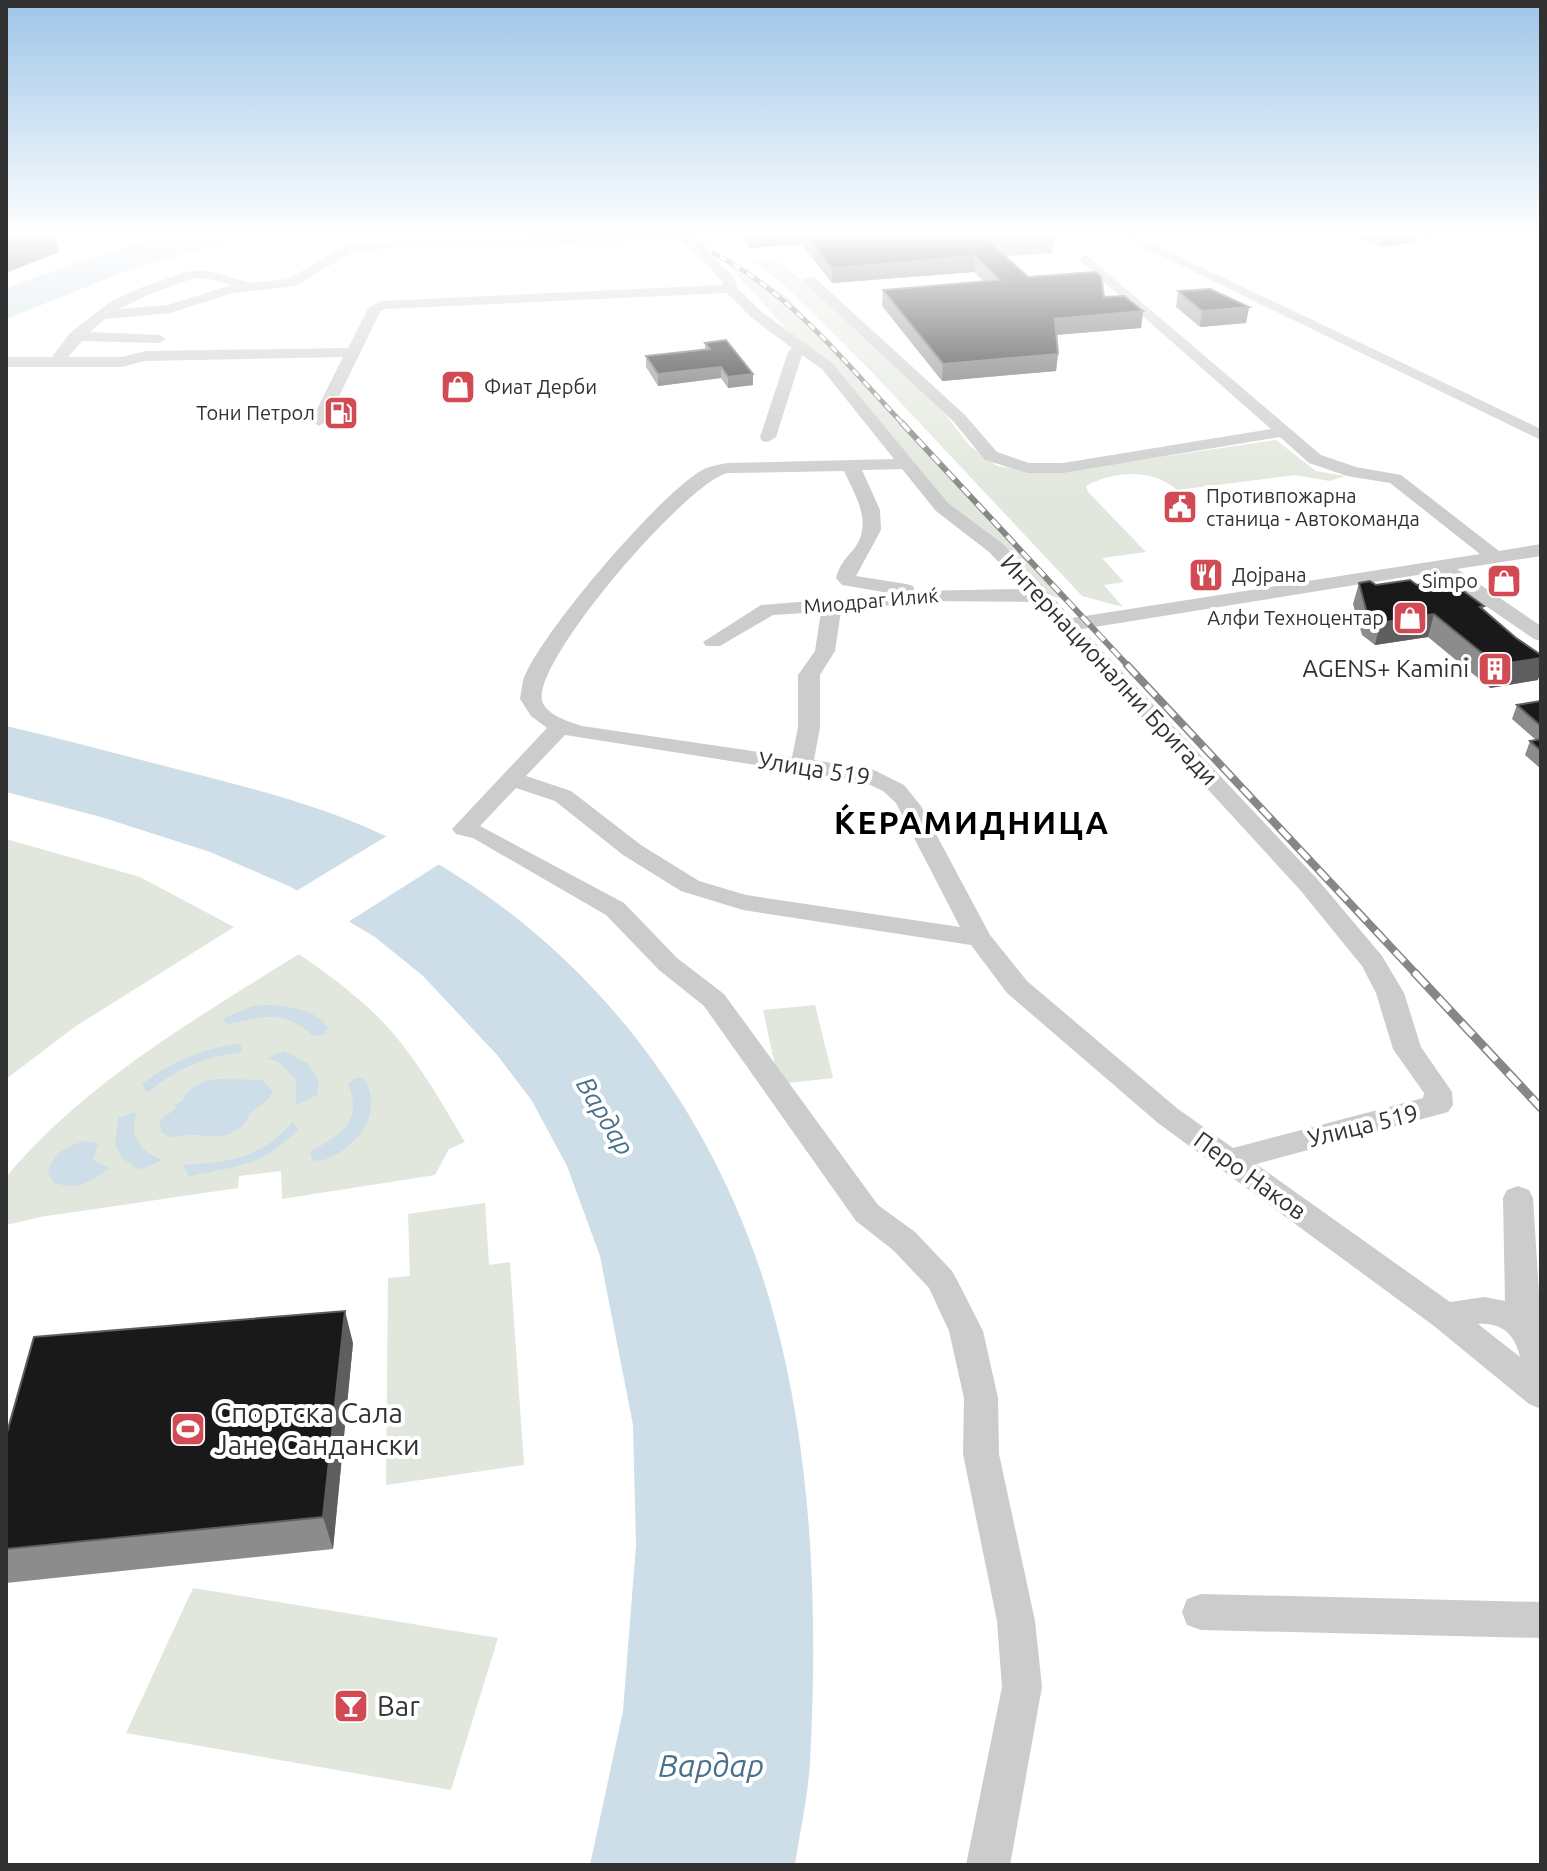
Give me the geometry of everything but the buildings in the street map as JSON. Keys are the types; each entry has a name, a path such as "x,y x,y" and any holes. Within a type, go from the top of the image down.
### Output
{"street":[{"path":"56,363 75,336 90,323"},
{"path":"319,421 367,323"},
{"name":"Интернационални Бригади","path":"768,323 833,374 910,464 942,507 996,548 1037,595 1071,619 1310,886 1373,962 1398,1014 1407,1049 1438,1092"},
{"path":"856,323 959,418 991,456 1014,465 1063,468 1283,432"},
{"path":"1159,323 1315,459 1329,465 1395,479 1495,557"},
{"path":"1308,323 1541,435"},
{"path":"1333,323 1541,420"},
{"path":"75,336 159,339"},
{"path":"768,437 795,352 801,349"},
{"path":"6,362 122,362 145,356 352,352"},
{"path":"910,464 728,468 707,475 688,489 623,554 575,615 533,680 531,700 537,711 561,726 464,829 481,833 615,909 668,964 714,1000 867,1213 904,1241 941,1280 966,1331 981,1398 981,1454 1016,1621 1022,1687 988,1865"},
{"path":"851,466 875,523 871,536 848,565 846,578 925,595"},
{"name":"Интернационални Бригади","path":"1071,619 1130,614 1541,550"},
{"path":"1440,566 1541,635"},
{"name":"Миодраг Илиќ","path":"713,642 768,609 832,606 925,595 1037,595"},
{"path":"802,766 809,727 809,675 825,651 832,606"},
{"name":"Улица 519","path":"561,726 579,732 873,777 899,790 979,938"},
{"path":"512,779 563,796 632,850 690,886 743,902 979,938"},
{"name":"Перо Наков","path":"979,938 1017,987 1148,1099 1446,1317 1541,1394"},
{"name":"Улица 519","path":"1228,1160 1428,1110 1438,1105 1438,1092"},
{"path":"1518,1198 1522,1325"},
{"path":"1446,1317 1462,1311 1487,1309 1505,1312 1522,1325 1533,1342 1541,1380"},
{"path":"1201,1612 1541,1620"}],"shaded area":[{"path":"781,323 811,323 1066,599 1040,594 955,513"},
{"path":"823,323 850,323 940,408 970,446 997,466 1038,472 1074,470 1276,440 1316,471 1345,476 1330,481 1295,475 1177,490 1156,478 1133,474 1109,477 1086,486 1088,492 1146,552 1102,558 1124,582 1104,585 1123,607 1082,596"},
{"path":"6,839 140,877 234,927 76,1026 6,1079"},
{"path":"299,954 348,990 383,1022 440,1100 465,1142 449,1149 435,1175 282,1199 281,1171 239,1176 238,1188 40,1217 6,1225 6,1177 71,1111 144,1054"},
{"path":"815,1005 833,1078 779,1084 763,1010"},
{"path":"485,1203 489,1265 510,1262 524,1465 386,1485 388,1278 410,1276 408,1214"},
{"path":"193,1588 498,1638 451,1790 126,1733"}],"water":[{"name":"Вардар","path":"6,726 267,793 349,820 402,844 470,884 532,931 588,983 639,1042 683,1105 720,1173 751,1244 775,1319 798,1428 810,1539 813,1651 809,1775 795,1865 590,1865 623,1711 636,1545 633,1425 600,1256 567,1166 532,1101 498,1056 423,976 375,937 289,886 210,852 101,817 6,792"},
{"path":"268,1005 309,1012 328,1028 325,1034 313,1036 292,1021 282,1018 262,1017 227,1024 224,1021 224,1018 253,1006"},
{"path":"240,1044 243,1052 192,1065 147,1093 142,1084 188,1057"},
{"path":"285,1051 307,1063 319,1081 317,1095 296,1105 296,1080 280,1063 267,1058"},
{"path":"364,1078 371,1100 362,1131 337,1154 328,1159 312,1160 310,1152 347,1126 353,1108 348,1083"},
{"path":"217,1079 262,1080 273,1092 242,1126 226,1135 173,1137 161,1132 160,1120 176,1108 174,1105 182,1101 196,1085"},
{"path":"136,1112 134,1129 138,1142 147,1152 162,1160 143,1169 122,1158 115,1144 118,1118"},
{"path":"293,1121 298,1130 259,1159 189,1177 183,1165 230,1160 257,1151"},
{"path":"86,1141 98,1143 93,1160 109,1168 84,1184 70,1186 54,1183 48,1172 57,1155"}],"pier":[{"path":"390,834 441,863 345,924 293,893"}],"railway":[{"path":"808,323 904,425"},
{"path":"902,423 1129,667"},
{"path":"1127,665 1417,975"},
{"path":"1415,973 1541,1108"}],"place":[{"name":"Фиат Дерби","path":"458,387"},
{"name":"Тони Петрол","path":"341,413"},
{"name":"Противпожарна станица - Автокоманда","path":"1180,507"},
{"name":"Дојрана","path":"1206,575"},
{"name":"Simpo","path":"1504,581"},
{"name":"Алфи Техноцентар","path":"1410,618"},
{"name":"AGENS+ Kamini","path":"1495,669"},
{"name":"Спортска Сала Јане Сандански","path":"188,1429"},
{"name":"Bar","path":"351,1706"}],"district":[{"name":"ЌЕРАМИДНИЦА","path":"972,823"}]}
